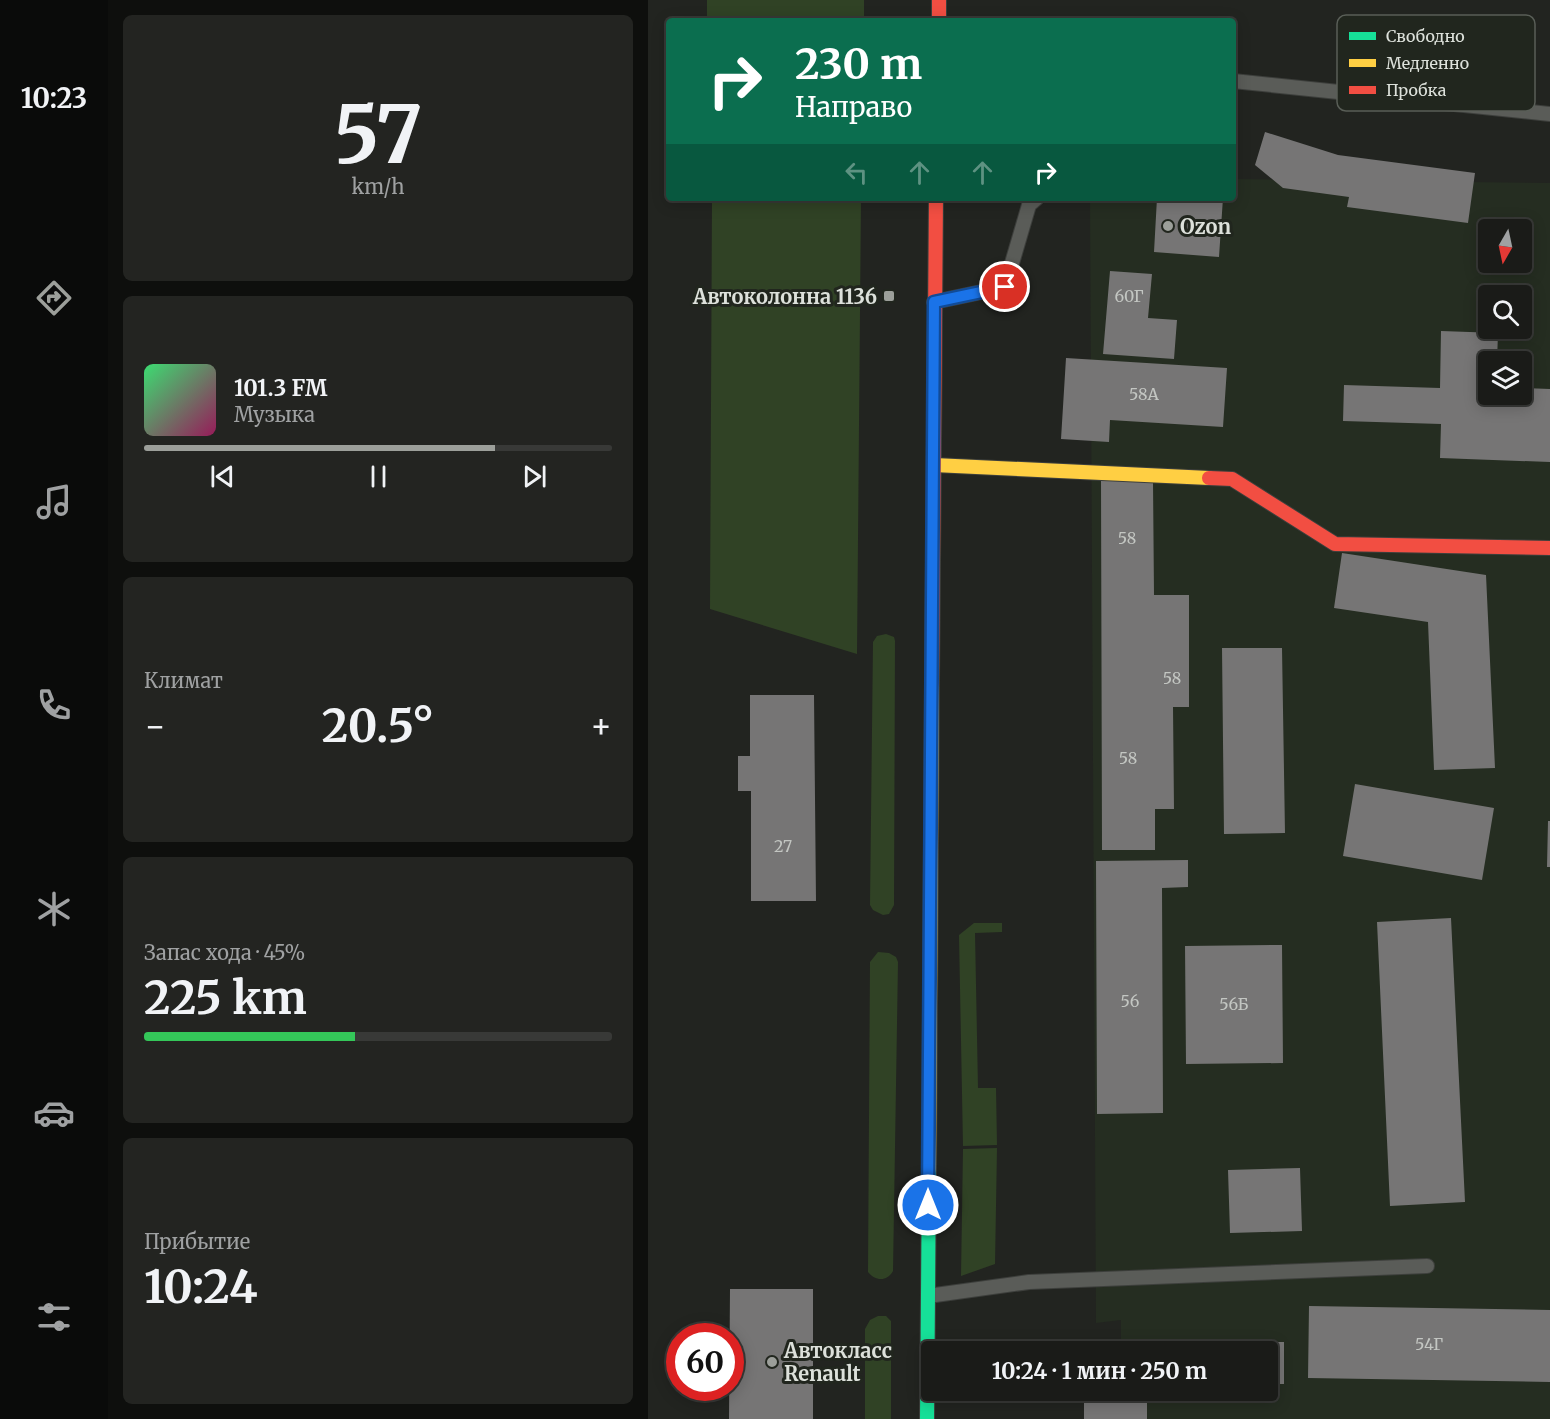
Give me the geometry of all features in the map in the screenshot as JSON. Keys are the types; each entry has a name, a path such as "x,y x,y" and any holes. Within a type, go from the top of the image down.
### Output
{"main road":[{"path":"939,0 939,18"},
{"path":"927,1419 936,201"},
{"path":"934,465 1232,479 1335,544 1550,548"}],"lane":[{"path":"1236,81 1337,92"},
{"path":"1521,111 1550,114"},
{"path":"934,302 1005,287 1029,205 1034,201"},
{"path":"928,1296 1029,1282 1427,1266"}],"shaded area":[{"path":"1236,179 1550,183 1550,1419 1119,1419 1120,1401 1278,1401 1278,1341 1121,1341 1121,1320 1096,1323 1090,201 1236,201"}],"green space":[{"path":"707,0 864,0 864,18 707,18"},
{"path":"712,201 861,201 857,654 710,609"},
{"path":"886,634 894,637 895,641 894,905 889,914 883,915 873,910 870,905 873,642 877,636"},
{"path":"974,923 1002,923 1002,932 975,933 978,1088 996,1088 997,1145 963,1146 959,935"},
{"path":"878,952 889,953 896,957 898,962 893,1271 884,1279 874,1277 868,1272 870,962"},
{"path":"997,1148 995,1264 961,1276 963,1149"},
{"path":"878,1316 886,1316 891,1321 891,1419 865,1419 865,1329 870,1320"}],"building":[{"path":"1265,132 1338,155 1475,173 1468,223 1347,207 1349,197 1283,188 1255,165"},
{"path":"1157,201 1223,201 1219,257 1154,252"},
{"path":"1110,271 1152,274 1148,318 1177,320 1174,359 1103,354"},
{"path":"1441,331 1478,332 1478,339 1498,339 1497,351 1478,351 1478,405 1532,405 1532,388 1550,389 1550,462 1440,458 1441,424 1343,421 1344,385 1440,388"},
{"path":"1066,358 1227,368 1223,427 1110,420 1109,442 1061,439"},
{"path":"1101,481 1153,481 1154,595 1189,595 1189,707 1173,707 1174,809 1155,809 1155,850 1102,850"},
{"path":"1342,553 1486,575 1495,768 1434,770 1428,622 1334,608"},
{"path":"1222,648 1282,648 1285,833 1224,834"},
{"path":"750,695 814,695 816,901 751,901 751,791 738,791 738,756 750,756"},
{"path":"1355,784 1494,808 1482,880 1343,856"},
{"path":"1548,821 1550,821 1550,867 1547,867"},
{"path":"1188,860 1188,887 1162,888 1163,1113 1097,1114 1096,861"},
{"path":"1451,918 1465,1202 1390,1206 1377,922"},
{"path":"1282,945 1283,1063 1186,1064 1185,946"},
{"path":"1300,1168 1302,1231 1230,1233 1228,1170"},
{"name":"Автокласс Renault","path":"730,1289 813,1289 813,1419 729,1419 729,1401 744,1401 744,1323 730,1323"},
{"path":"1309,1306 1550,1310 1550,1382 1308,1378"},
{"path":"1278,1342 1284,1342 1284,1384 1278,1384"},
{"path":"1084,1401 1147,1401 1147,1419 1084,1419"}],"traffic: fast":[{"path":"927,1419 929,1169"}],"traffic: slow":[{"path":"934,465 1209,478"},
{"path":"929,1169 932,683"}],"traffic: jam":[{"path":"939,0 939,18"},
{"path":"932,683 936,201"},
{"path":"1209,478 1232,479 1335,544 1550,548"}],"place":[{"name":"Ozon","path":"1168,226"},
{"name":"Автоколонна 1136","path":"889,296"},
{"name":"Автокласс Renault","path":"772,1362"}],"route":[{"path":"928,1205 934,302 1005,287"}]}
